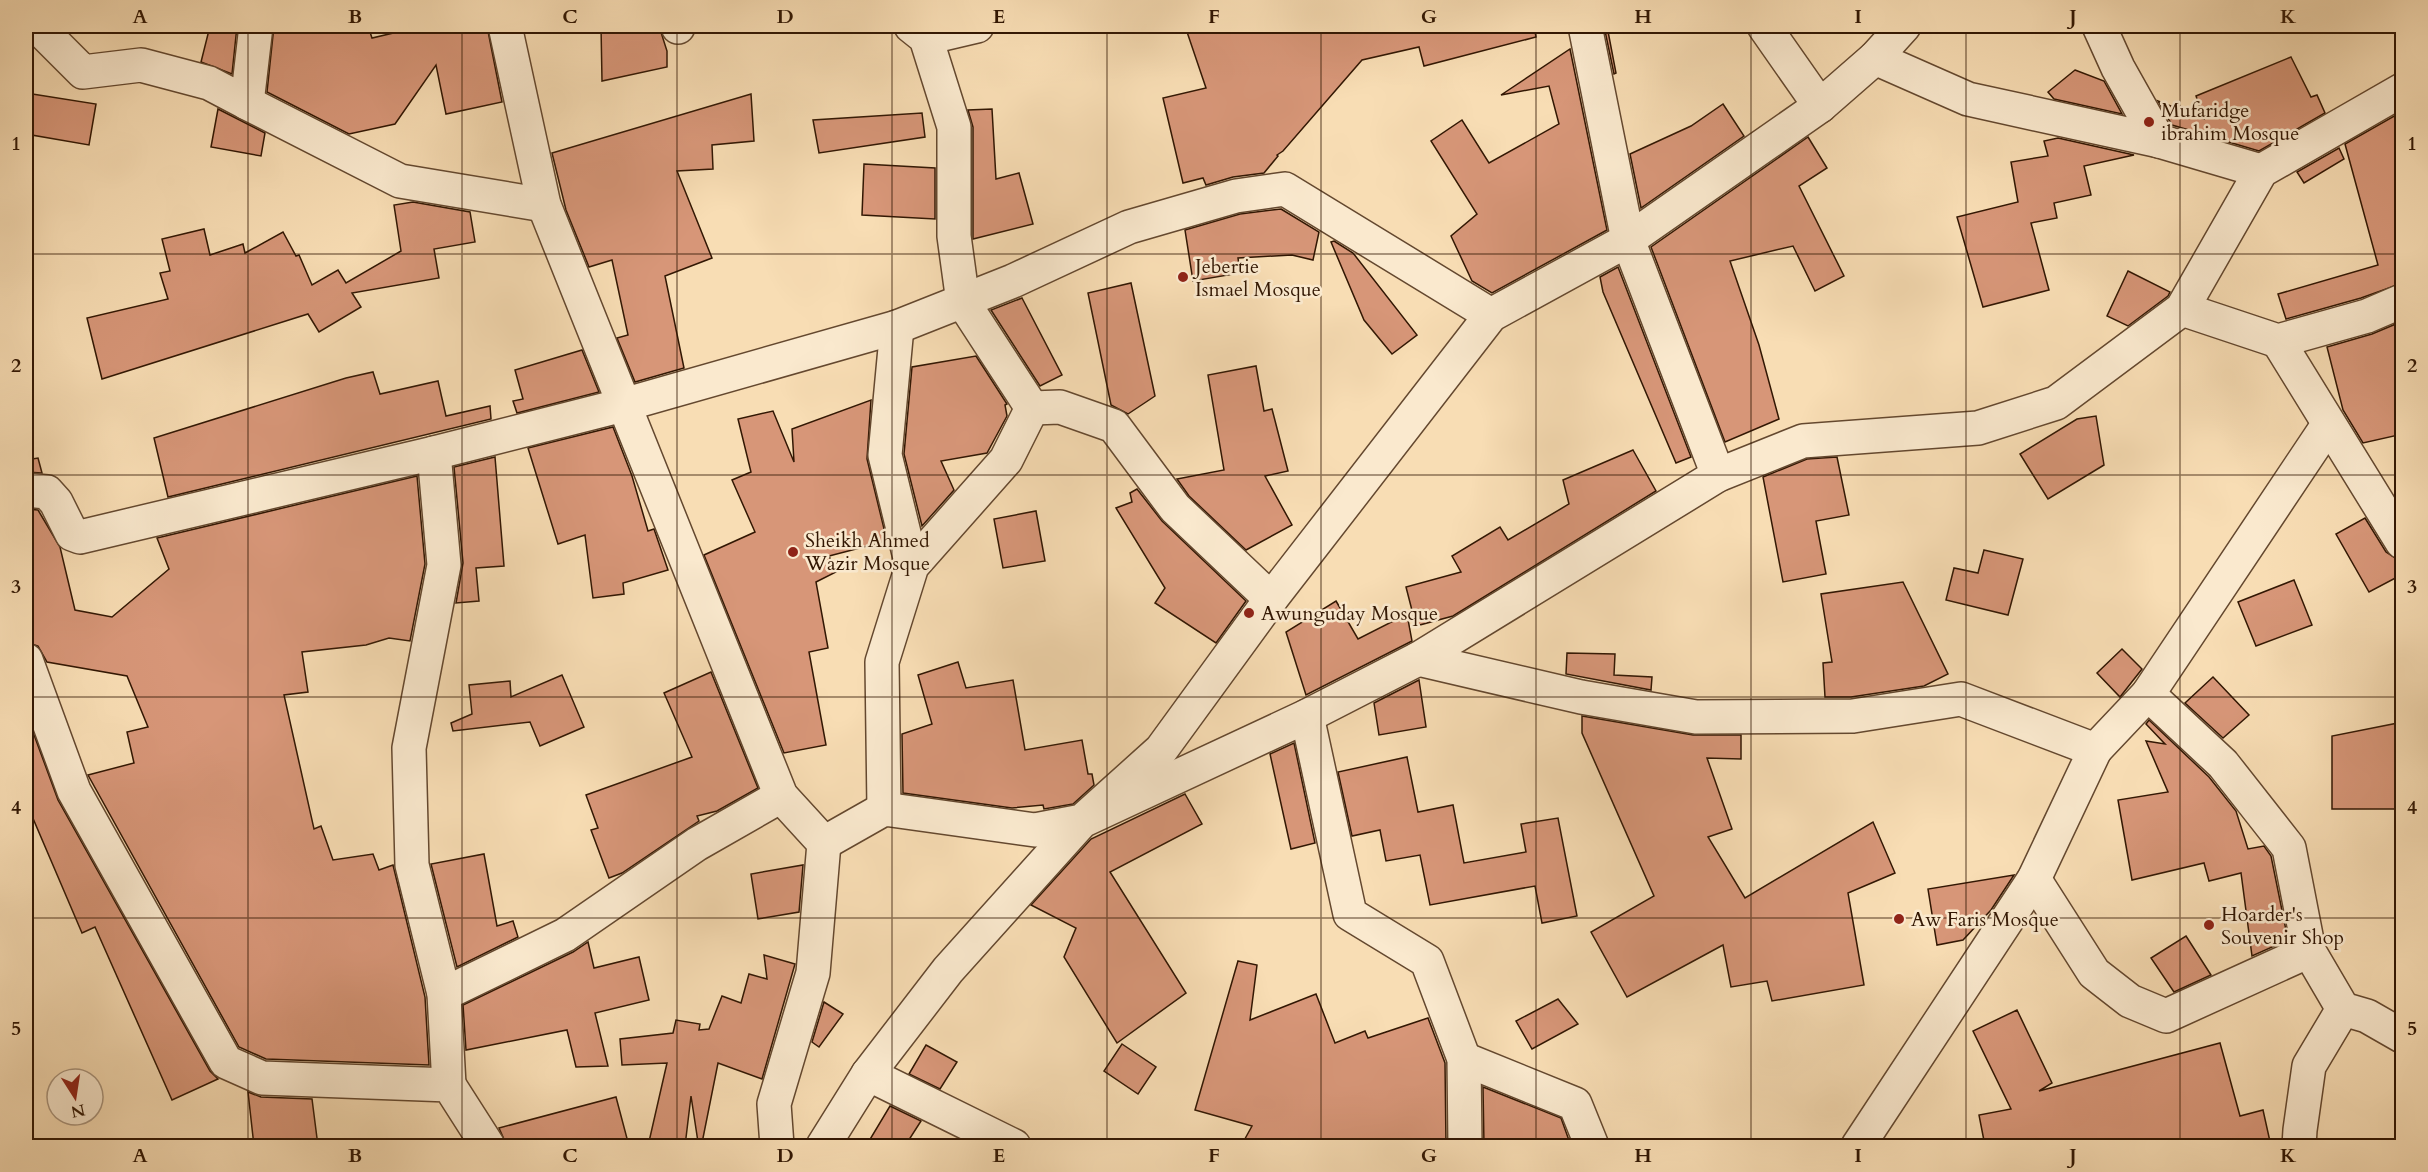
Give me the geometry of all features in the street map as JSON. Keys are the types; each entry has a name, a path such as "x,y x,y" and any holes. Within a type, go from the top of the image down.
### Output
{"street":[{"path":"37,26 83,72 141,65 209,83 400,181 544,205"},
{"path":"247,103 256,26"},
{"path":"505,26 544,205 782,796 824,843 813,973 774,1104 777,1146"},
{"path":"977,26 919,32 954,127 954,236 963,302 1032,408"},
{"path":"1585,26 1628,240 1718,474"},
{"path":"1764,26 1820,106"},
{"path":"823,1146 868,1074 948,970 1082,821 1161,750 1271,599 1491,315 1628,240 1820,106 1875,58 1904,26"},
{"path":"2098,26 2118,68 2159,141"},
{"path":"1875,58 1968,99 2159,141 2261,171"},
{"path":"824,843 884,809 1035,830 1082,821 1307,716 1418,659 1718,474 1803,441 1978,428 2056,403 2182,309 2261,171 2403,90"},
{"path":"26,490 47,492 57,502 72,534 80,537 434,453 623,405 897,327 963,302 1129,227 1236,196 1285,189 1491,315"},
{"path":"2182,309 2278,341 2367,316 2403,301"},
{"path":"897,327 885,454 912,566"},
{"path":"2278,341 2328,425 2403,542"},
{"path":"1032,408 1060,407 1114,426 1175,508 1271,599"},
{"path":"884,809 882,662 912,566 1006,460 1032,408"},
{"path":"1858,1146 2034,879 2095,750 2148,694 2328,425"},
{"path":"434,453 444,565 409,748 412,866 444,994 449,1084 488,1146"},
{"path":"1418,659 1581,697 1696,717 1853,716 1961,699 2095,750"},
{"path":"26,660 74,791 226,1062 262,1078 449,1084"},
{"path":"2148,694 2223,765 2289,848 2309,951 2343,1009 2367,1016 2403,1036"},
{"path":"1307,716 1350,914 1427,961 1464,1059 1465,1146"},
{"path":"444,994 565,935 697,844 782,796"},
{"path":"2034,879 2094,973 2130,1001 2166,1016 2309,951"},
{"path":"2299,1146 2309,1066 2343,1009"},
{"path":"1464,1059 1575,1104 1592,1146"},
{"path":"868,1074 1014,1146"}],"building":[{"path":"210,26 237,26 232,74 201,62"},
{"path":"274,26 368,26 372,38 423,26 487,26 502,102 446,114 436,65 395,124 349,134 267,92"},
{"path":"601,26 659,26 667,51 667,67 602,81"},
{"path":"1185,26 1534,26 1536,37 1424,66 1419,47 1362,60 1283,151 1277,155 1264,173 1233,177 1206,185 1203,178 1183,183 1163,98 1206,88"},
{"path":"1604,26 1607,26 1616,73 1614,74"},
{"path":"1570,49 1607,230 1492,293 1472,281 1451,236 1477,214 1431,141 1462,120 1489,163 1559,124 1549,86 1501,95"},
{"path":"2291,57 2311,97 2317,95 2325,113 2259,151 2205,135 2203,132 2199,133 2172,125 2158,101 2204,119 2196,96"},
{"path":"2075,70 2104,81 2122,114 2054,99 2048,92"},
{"path":"26,93 96,104 89,145 26,134"},
{"path":"751,94 754,141 712,145 713,169 677,171 712,258 665,276 684,368 635,382 617,338 628,335 612,260 589,267 566,210 552,153"},
{"path":"1723,104 1744,136 1641,208 1630,154 1691,126"},
{"path":"218,109 265,133 261,156 211,147"},
{"path":"992,109 996,179 1019,173 1033,224 973,239 973,127 968,110"},
{"path":"2403,111 2403,283 2361,298 2286,319 2278,294 2378,265 2345,144"},
{"path":"922,113 925,137 819,153 813,120"},
{"path":"1808,137 1827,168 1799,186 1844,276 1815,291 1793,246 1730,261 1759,345 1779,419 1725,442 1651,247"},
{"path":"2058,138 2134,155 2084,166 2091,195 2054,203 2057,218 2031,223 2049,290 1983,307 1957,217 2018,202 2011,162 2048,156 2044,141"},
{"path":"2339,148 2344,159 2304,183 2297,172"},
{"path":"864,164 935,168 935,219 862,215"},
{"path":"413,202 470,212 475,242 434,249 439,278 352,293 361,307 319,332 308,314 102,379 87,318 168,299 160,273 170,271 162,239 204,229 210,255 243,244 245,253 283,232 296,256 299,255 312,285 338,270 346,283 401,251 394,205"},
{"path":"1281,209 1319,232 1313,260 1292,255 1238,258 1240,273 1193,281 1185,230 1240,214"},
{"path":"1334,241 1353,253 1417,335 1392,354 1364,320 1331,242"},
{"path":"1618,267 1691,457 1676,463 1603,292 1600,277"},
{"path":"2128,271 2170,292 2168,296 2128,326 2107,316"},
{"path":"1131,283 1155,396 1128,414 1111,405 1088,293"},
{"path":"1022,298 1062,375 1040,386 991,310"},
{"path":"2403,321 2403,434 2363,443 2343,410 2327,347 2372,334"},
{"path":"582,350 599,392 517,413 513,401 523,399 515,370"},
{"path":"976,356 1007,404 1005,405 1007,416 987,453 941,461 954,490 922,526 904,454 912,367"},
{"path":"1256,366 1264,411 1272,409 1288,471 1265,476 1292,525 1246,550 1189,496 1177,479 1224,470 1208,375"},
{"path":"373,372 380,394 438,381 446,416 490,406 491,419 168,497 154,438 346,378"},
{"path":"871,400 867,459 887,541 829,556 836,572 816,582 828,648 809,652 826,745 784,753 704,555 755,532 732,480 751,472 738,419 773,411 794,462 792,429"},
{"path":"2096,416 2104,465 2048,499 2020,454 2077,419"},
{"path":"613,427 632,476 648,531 654,529 668,570 623,583 624,594 593,598 585,535 558,544 528,448"},
{"path":"1633,450 1656,491 1453,616 1416,626 1406,587 1461,572 1452,556 1500,527 1508,540 1569,504 1563,480"},
{"path":"495,457 504,566 476,568 479,601 456,603 463,563 454,467"},
{"path":"1837,457 1849,515 1816,521 1826,574 1783,582 1763,477 1807,459"},
{"path":"38,458 42,473 26,472 26,460"},
{"path":"417,476 425,564 410,641 389,638 366,645 302,652 308,692 284,695 314,829 321,826 333,860 373,854 379,870 393,865 425,997 429,1065 266,1059 239,1047 88,775 134,763 127,732 148,727 127,676 47,662 38,646 26,642 26,509 38,510 60,547 75,610 112,617 169,569 157,538"},
{"path":"1137,489 1162,521 1246,601 1216,643 1155,603 1165,588 1116,508 1132,502 1130,493"},
{"path":"1036,511 1045,561 1003,568 994,519"},
{"path":"2365,518 2386,552 2403,563 2403,574 2369,592 2336,534"},
{"path":"1984,550 2023,559 2008,615 1946,600 1954,568 1978,573"},
{"path":"2294,580 2312,625 2256,646 2238,602"},
{"path":"1903,582 1948,674 1924,686 1851,697 1825,697 1823,663 1832,662 1821,594"},
{"path":"1336,601 1358,639 1407,614 1412,641 1306,695 1286,632"},
{"path":"2122,649 2142,669 2120,697 2097,673"},
{"path":"1567,653 1615,654 1614,675 1652,677 1651,690 1566,674"},
{"path":"958,662 966,688 1013,680 1025,750 1082,740 1088,774 1092,774 1094,785 1073,804 1044,809 1043,805 1012,808 903,793 902,734 932,724 918,675"},
{"path":"711,672 758,788 717,811 697,816 699,821 622,873 609,878 591,830 598,828 586,795 692,757 664,693"},
{"path":"562,675 584,727 540,746 530,722 453,731 451,723 472,714 469,685 510,681 511,697"},
{"path":"2213,677 2249,715 2223,738 2185,703"},
{"path":"1419,680 1426,727 1379,735 1374,703"},
{"path":"26,713 58,800 210,1071 218,1079 172,1100 95,927 82,933 26,802"},
{"path":"1582,716 1693,735 1741,735 1741,759 1707,758 1732,829 1708,837 1745,898 1873,822 1895,873 1848,893 1864,985 1772,1001 1767,981 1731,987 1723,945 1627,997 1591,932 1654,896 1582,733"},
{"path":"2149,720 2209,777 2236,811 2248,849 2264,846 2271,856 2288,940 2252,956 2241,873 2209,881 2204,863 2132,880 2118,800 2168,792 2146,741 2165,744 2146,724"},
{"path":"2403,722 2403,809 2332,809 2332,736"},
{"path":"1294,743 1315,843 1291,849 1270,754"},
{"path":"1407,757 1418,812 1453,805 1464,863 1526,852 1521,824 1558,818 1577,916 1542,923 1535,886 1430,905 1420,855 1386,861 1380,830 1352,836 1338,772"},
{"path":"1185,794 1202,824 1110,872 1186,993 1117,1043 1064,957 1076,928 1031,905 1091,839"},
{"path":"484,854 497,926 513,921 518,937 457,967 431,864"},
{"path":"803,865 799,912 758,919 751,874"},
{"path":"2014,875 1991,910 1963,940 1937,945 1928,889"},
{"path":"2186,936 2211,975 2174,992 2151,958"},
{"path":"588,942 594,968 639,957 649,1000 595,1013 608,1066 576,1067 567,1030 466,1050 463,1005 573,952"},
{"path":"764,955 795,964 762,1079 718,1063 702,1143 698,1142 691,1096 685,1146 648,1146 667,1063 622,1065 620,1039 673,1033 676,1020 700,1024 699,1030 709,1029 722,996 741,1003 749,974 767,979"},
{"path":"1238,961 1257,965 1250,1020 1316,994 1335,1043 1365,1031 1368,1038 1428,1018 1445,1063 1446,1146 1241,1146 1252,1126 1195,1110"},
{"path":"1558,999 1578,1024 1532,1049 1516,1021"},
{"path":"824,1002 843,1014 819,1047 812,1042"},
{"path":"2017,1010 2052,1083 2039,1091 2220,1043 2240,1116 2263,1110 2271,1146 1985,1146 1979,1115 2011,1109 1973,1031"},
{"path":"1122,1044 1156,1067 1138,1094 1104,1071"},
{"path":"926,1045 957,1062 940,1089 909,1074"},
{"path":"1483,1087 1561,1118 1571,1146 1484,1146"},
{"path":"248,1092 261,1097 312,1099 318,1146 254,1146"},
{"path":"616,1097 629,1146 507,1146 499,1128"},
{"path":"890,1106 921,1121 905,1146 866,1146"}],"place":[{"name":"Mufaridge ibrahim Mosque","path":"2149,122"},
{"name":"Jebertie Ismael Mosque","path":"1183,277"},
{"name":"Sheikh Ahmed Wazir Mosque","path":"793,552"},
{"name":"Awunguday Mosque","path":"1249,613"},
{"name":"Aw Faris Mosque","path":"1899,919"},
{"name":"Hoarder's Souvenir Shop","path":"2209,925"}]}
